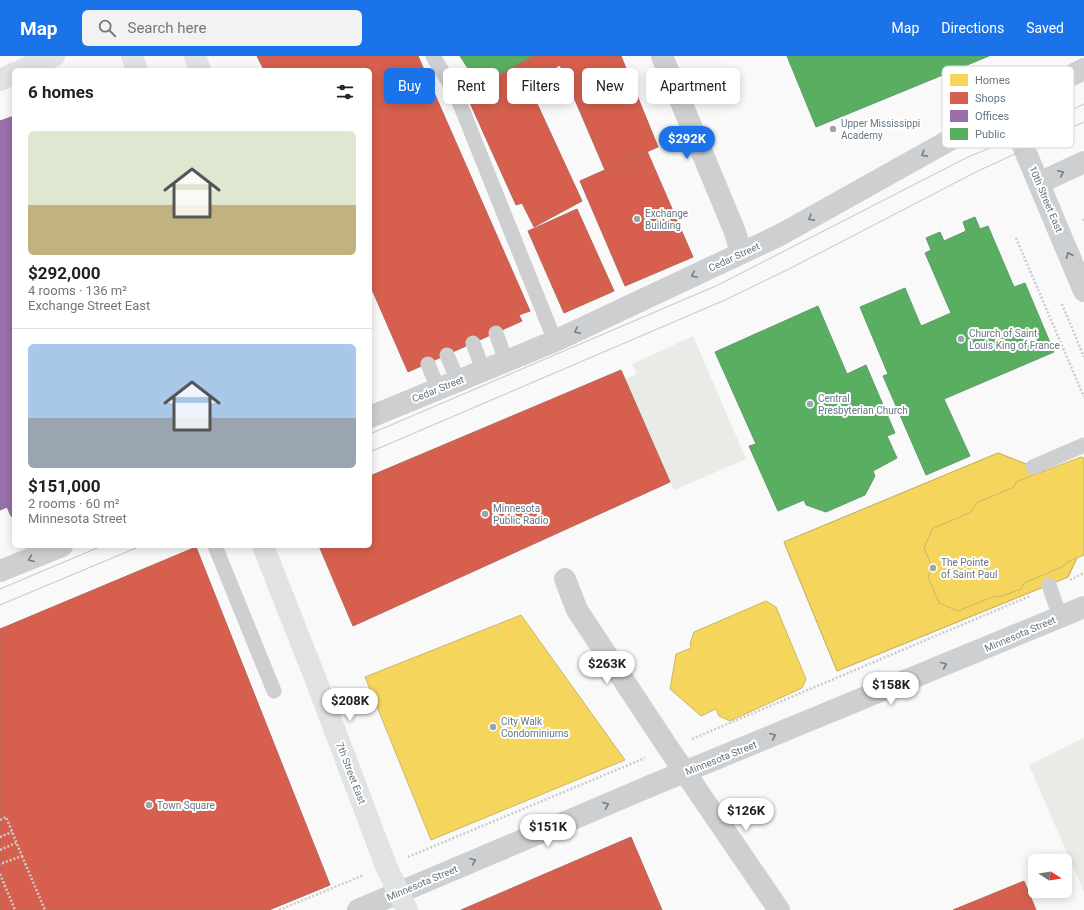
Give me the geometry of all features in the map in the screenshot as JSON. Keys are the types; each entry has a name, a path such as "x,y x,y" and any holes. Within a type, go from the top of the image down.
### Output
{"main road":[{"path":"27,68 54,56"},
{"path":"132,56 136,68"},
{"path":"195,56 199,68"},
{"path":"0,80 12,75"},
{"name":"7th Street East","path":"264,548 314,675 386,866 403,902"}],"street":[{"path":"662,56 735,232 741,252"},
{"name":"Cedar Street","path":"1074,74 1084,69"},
{"name":"Cedar Street","path":"372,416 555,341 741,252 780,236 942,145"},
{"name":"10th Street East","path":"1024,148 1084,291"},
{"path":"1039,184 1084,162"},
{"path":"0,571 57,548"},
{"path":"565,579 577,610 779,910"},
{"name":"Minnesota Street","path":"358,910 403,902 685,772 1084,607"}],"lane":[{"path":"433,56 456,94 555,341"},
{"path":"496,333 506,361"},
{"path":"473,343 483,370"},
{"path":"447,355 458,381"},
{"path":"428,364 438,389"},
{"path":"1033,467 1084,445"},
{"path":"216,548 274,691"},
{"path":"1050,586 1060,617"}],"path":[{"path":"1016,238 1084,397"},
{"path":"700,736 1050,586 1084,573"},
{"path":"498,624 498,632"},
{"path":"367,697 372,695"},
{"path":"279,910 637,760"},
{"path":"0,820 6,817 45,910"},
{"path":"0,837 12,832"},
{"path":"0,850 16,843"},
{"path":"0,864 22,856"},
{"path":"0,874 14,910"}],"shaded area":[{"path":"693,336 746,459 674,490 625,379 637,374 632,364"},
{"path":"1084,738 1084,892 1072,864 1072,854 1068,854 1029,765"}],"building: Homes":[{"name":"The Pointe of Saint Paul","path":"998,453 1044,471 1016,482 1014,487 976,503 971,512 932,529 924,548 932,567 928,577 939,603 958,611 994,596 1000,597 1021,589 1024,583 1064,566 1067,562 1077,558 1068,577 837,671 784,542"},
{"name":"The Pointe of Saint Paul","path":"998,453 1044,471 1081,457 1084,458 1084,555 1077,558 1068,577 837,671 784,542"},
{"path":"766,601 776,607 806,679 802,688 730,721 719,716 716,709 701,716 670,689 676,654 691,648 690,644 694,632"},
{"name":"City Walk Condominiums","path":"521,615 625,760 431,840 365,677"}],"building: Shops":[{"path":"257,56 418,56 423,68 384,68 384,104 435,104 435,95 530,311 519,315 522,321 408,372 372,290 372,68 263,68"},
{"path":"532,56 621,56 626,68 582,68 582,104 638,104 638,98 658,147 605,170 574,98 574,68 561,68 560,65 555,68 511,68"},
{"path":"507,70 507,104 537,104 582,201 534,227 522,203 516,205 471,104 499,104 499,75"},
{"name":"Exchange Building","path":"647,151 693,257 625,286 580,181"},
{"path":"577,209 614,291 564,313 528,231"},
{"name":"Minnesota Public Radio","path":"621,370 670,482 353,626 320,548 372,548 372,475"},
{"name":"Town Square","path":"196,548 330,885 269,910 0,910 0,629"},
{"path":"631,837 662,910 461,910"},
{"path":"1024,881 1028,891 1028,898 1031,898 1036,910 953,910"}],"building: Offices":[{"path":"12,117 12,516 7,507 0,510 0,121"}],"building: Public":[{"path":"460,56 532,56 510,68 507,68 507,70 499,74 499,68 468,68"},
{"path":"787,56 989,56 965,66 942,66 942,75 816,127"},
{"name":"Church of Saint Louis King of France","path":"975,217 980,229 988,226 1014,287 1025,283 1054,352 944,399 970,456 926,475 883,376 888,374 860,307 905,288 921,326 951,313 925,253 931,250 926,238 940,232 944,241 966,231 963,222"},
{"name":"Central Presbyterian Church","path":"818,306 847,374 866,365 895,433 887,436 897,458 873,471 875,476 865,495 826,512 806,505 804,500 778,511 749,446 756,444 715,352"}],"tram line":[{"path":"1074,109 1084,104"},
{"path":"1074,127 1084,122"},
{"path":"372,433 718,285 968,157 990,148"},
{"path":"372,451 725,300 791,268 976,172 1028,148"},
{"path":"0,589 97,548"},
{"path":"0,605 136,548"}],"place":[{"name":"Upper Mississippi Academy","path":"833,129"},
{"name":"Exchange Building","path":"637,219"},
{"name":"Church of Saint Louis King of France","path":"961,339"},
{"name":"Central Presbyterian Church","path":"810,404"},
{"name":"Minnesota Public Radio","path":"485,514"},
{"name":"The Pointe of Saint Paul","path":"933,568"},
{"name":"City Walk Condominiums","path":"493,727"},
{"name":"Town Square","path":"149,805"}]}
